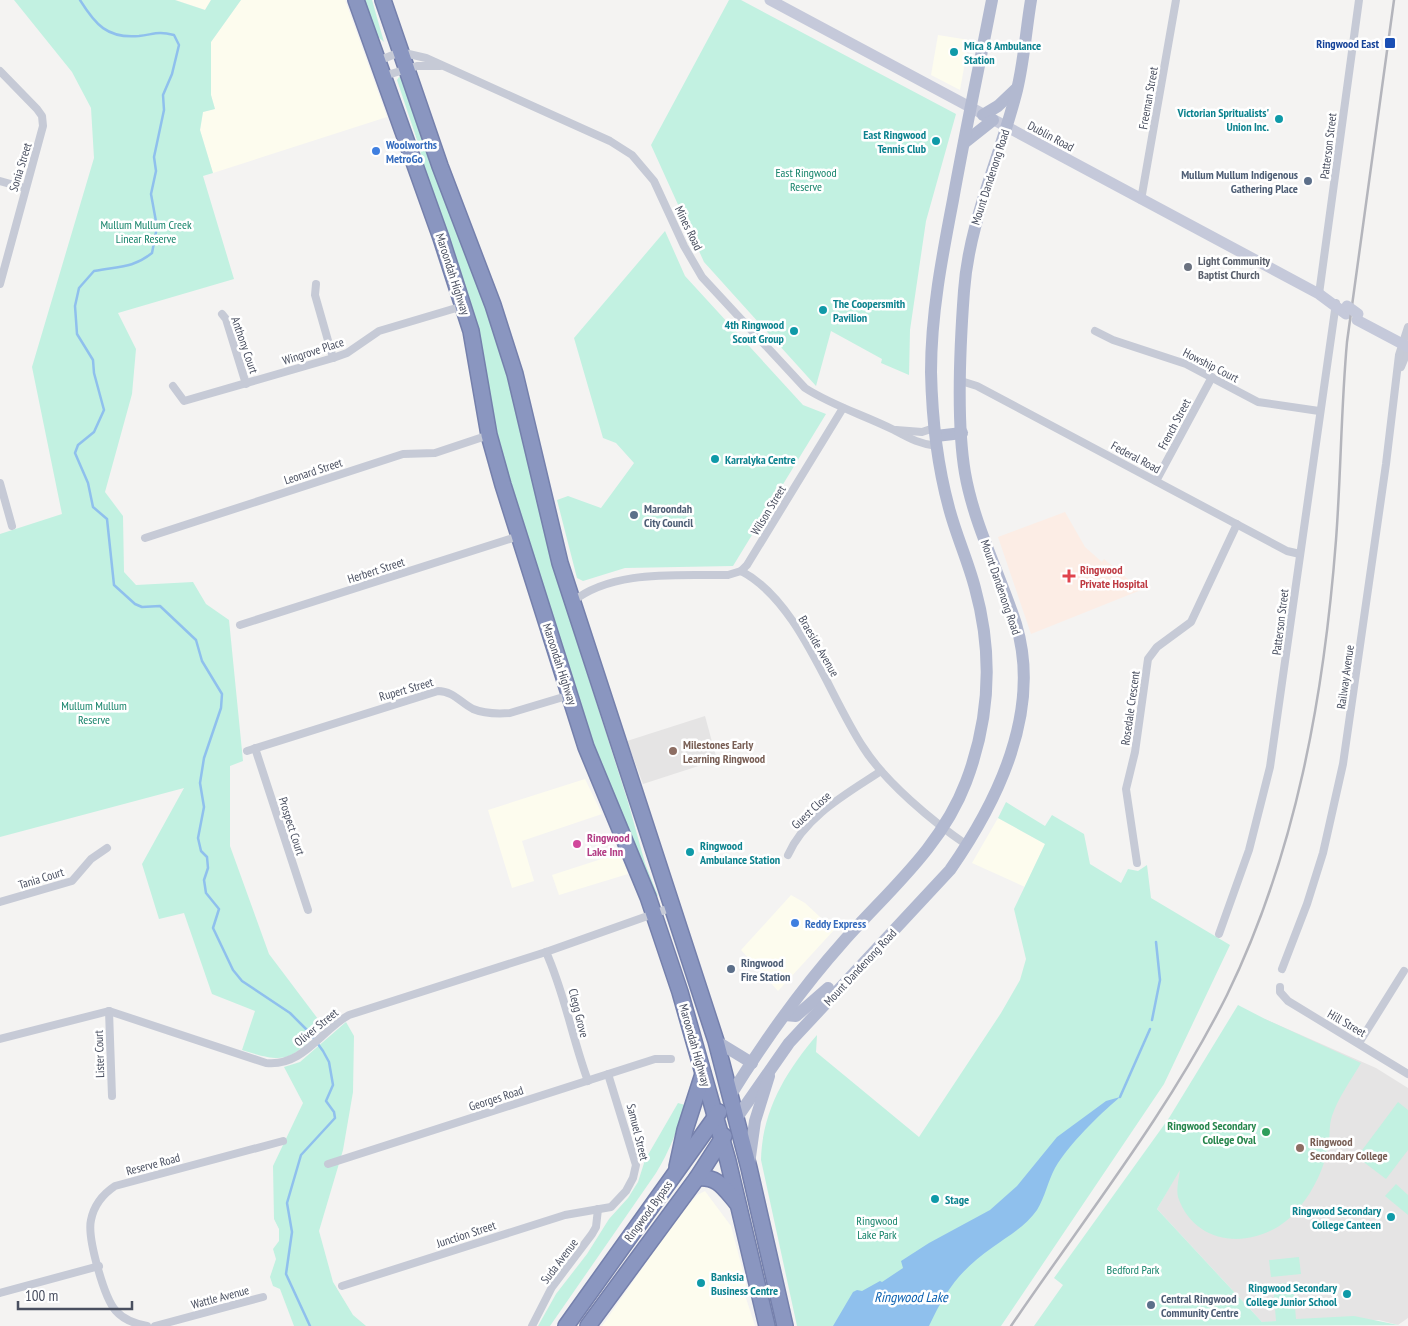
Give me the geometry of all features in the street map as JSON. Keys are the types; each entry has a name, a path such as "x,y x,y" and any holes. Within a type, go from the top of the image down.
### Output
{"highway":[{"name":"Maroondah Highway","path":"356,0 464,306 476,356 489,435 586,747 627,843 654,915 715,1117 767,1326"},
{"name":"Maroondah Highway","path":"383,0 405,68 493,305 515,374 560,563 716,1041 749,1168 785,1326"},
{"path":"675,1173 685,1130 703,1074"},
{"name":"Ringwood Bypass","path":"566,1326 730,1096"},
{"name":"Ringwood Bypass","path":"588,1326 697,1178 736,1119"},
{"path":"697,1178 712,1178 716,1180 737,1203"},
{"path":"758,1294 776,1290"}],"main road":[{"name":"Dublin Road","path":"770,0 1320,294 1358,317 1406,341"},
{"name":"Mount Dandenong Road","path":"730,1096 785,1015 821,968 912,869 943,828 958,802 979,743 986,698 987,655 975,586 948,507 936,437 931,372 934,308 970,108 992,0"},
{"name":"Mount Dandenong Road","path":"736,1119 773,1064 834,988 938,884 967,845 999,786 1016,739 1022,696 1023,666 1016,626 973,507 965,473 961,381 964,290 971,239 1017,88 1031,0"},
{"path":"964,143 1017,88"},
{"path":"936,437 962,433"},
{"path":"785,1015 796,1016 834,988 822,982 821,968"},
{"path":"716,1041 752,1063"},
{"path":"749,1168 755,1121 773,1064"}],"street":[{"name":"Freeman Street","path":"1141,200 1176,0"},
{"name":"Patterson Street","path":"1320,294 1359,0"},
{"path":"378,61 400,52"},
{"name":"Mines Road","path":"400,52 426,58 442,67 610,141 632,155 654,181 684,246 702,277 805,388 843,408 894,430 912,441 936,437"},
{"name":"Mines Road","path":"384,76 405,68 421,65 442,67"},
{"name":"Sonia Street","path":"0,71 32,103 43,121 40,140 25,188 0,284"},
{"path":"0,181 25,188"},
{"path":"316,284 316,294 334,358"},
{"name":"Wingrove Place","path":"173,386 184,401 246,384 334,358 347,353 379,331 464,306"},
{"name":"Patterson Street","path":"1219,934 1249,850 1270,767 1319,411 1341,307"},
{"name":"Anthony Court","path":"222,314 226,319 246,384"},
{"name":"Howship Court","path":"1095,330 1113,340 1177,360 1258,402 1319,411"},
{"name":"Railway Avenue","path":"1282,969 1307,904 1323,852 1343,764 1397,381 1406,341"},
{"name":"French Street","path":"1156,481 1212,377"},
{"name":"Federal Road","path":"961,381 977,386 1287,551 1300,554"},
{"name":"Wilson Street","path":"741,571 748,565 843,408"},
{"name":"Mines Road","path":"894,430 922,432 936,437"},
{"name":"Leonard Street","path":"145,538 404,454 435,453 489,435"},
{"path":"0,482 12,526"},
{"name":"Rosedale Crescent","path":"1137,863 1126,789 1135,752 1148,659 1156,647 1191,622 1236,524"},
{"name":"Herbert Street","path":"240,625 519,536"},
{"path":"572,602 584,592 628,579 728,575 741,571"},
{"name":"Braeside Avenue","path":"741,571 758,581 799,630 863,747 881,771 943,828 967,845"},
{"name":"Rupert Street","path":"251,749 438,691 450,693 478,711 500,714 510,713 570,695"},
{"name":"Prospect Court","path":"251,749 308,910"},
{"name":"Guest Close","path":"788,855 797,838 828,807 881,771"},
{"name":"Tania Court","path":"0,902 72,881 91,859 107,848"},
{"name":"Oliver Street","path":"110,1011 266,1063 283,1063 293,1060 350,1015 546,952 654,915 673,906"},
{"name":"Clegg Grove","path":"546,952 560,985 575,1046 588,1080"},
{"path":"1359,1043 1404,971"},
{"name":"Hill Street","path":"1280,987 1280,992 1288,1001 1408,1074"},
{"path":"0,1039 110,1011"},
{"name":"Lister Court","path":"110,1011 112,1096"},
{"name":"Georges Road","path":"328,1164 655,1059 671,1059"},
{"name":"Samuel Street","path":"598,1209 611,1207 621,1197 633,1178 636,1165 608,1074"},
{"name":"Reserve Road","path":"99,1266 90,1224 95,1207 108,1191 115,1186 283,1141"},
{"name":"Junction Street","path":"342,1286 565,1215 598,1209"},
{"name":"Suda Avenue","path":"532,1326 552,1287 596,1227 598,1209"},
{"path":"0,1293 99,1266 109,1302 126,1319 147,1326"},
{"name":"Wattle Avenue","path":"155,1326 263,1297"}],"shaded area":[{"path":"175,0 211,0 205,10"},
{"path":"241,0 345,0 387,117 213,173 200,130 203,112 215,109 211,95 211,42"},
{"path":"938,35 969,40 960,90 931,75"},
{"name":"Ringwood Private Hospital","path":"1065,512 1085,547 1102,562 1104,559 1141,590 1031,634 998,537"},
{"name":"Milestones Early Learning Ringwood","path":"705,716 717,760 643,784 627,741"},
{"path":"585,779 602,814 522,841 534,881 512,888 488,810"},
{"path":"998,818 1045,844 1025,887 972,863"},
{"path":"620,853 628,874 559,895 552,875"},
{"path":"791,895 805,903 834,930 778,991 741,950"},
{"name":"Ringwood Secondary College","path":"1265,1019 1376,1068 1408,1088 1408,1318 1398,1325 1379,1320 1262,1322 1157,1209"},
{"path":"705,1191 731,1226 746,1283 745,1295 755,1326 602,1326 677,1218 697,1195"}],"green space":[{"name":"Mullum Mullum Creek Linear Reserve","path":"14,0 175,0 205,10 211,0 241,0 211,42 211,95 215,109 203,112 200,130 213,173 203,176 234,279 118,313 136,349 132,394 105,492 123,516 124,572 136,585 193,582 206,604 229,620 243,761 230,766 230,846 269,954 318,1019 326,1026 297,1052 289,1056 271,1058 242,1050 255,1011 212,994 184,913 159,919 142,864 184,788 0,837 0,534 62,514 32,367 94,158 91,108 72,72"},
{"path":"363,0 372,0 384,42 376,35"},
{"name":"East Ringwood Reserve","path":"729,0 741,0 956,114 926,221 910,330 909,375 881,363 882,359 831,331 816,386 704,262 651,145"},
{"path":"399,77 402,77 491,319 508,376 563,598 628,802 645,863 658,896 655,897 598,762 506,474 418,143 397,80"},
{"path":"665,231 685,276 803,405 826,414 733,566 625,568 583,581 577,578 557,500 568,496 601,508 634,463 616,443 603,438 574,338"},
{"name":"Ringwood Lake Park","path":"1006,802 1045,826 1052,815 1084,834 1090,864 1121,883 1128,869 1138,871 1147,865 1151,898 1230,945 1164,1084 1001,1326 797,1326 761,1160 762,1142 771,1108 786,1077 817,1035 816,1052 919,1137 1001,1013 1020,980 1026,959 1014,909 1045,844 998,818"},
{"name":"Bedford Park","path":"1238,1005 1361,1063 1341,1096 1332,1116 1329,1143 1322,1169 1304,1201 1285,1222 1269,1231 1252,1237 1234,1239 1216,1236 1200,1228 1187,1215 1178,1197 1177,1187 1180,1170 1157,1209 1262,1322 1276,1321 1273,1284 1293,1283 1296,1319 1354,1316 1398,1325 1034,1326 1063,1285 1054,1278 1169,1118"},
{"path":"346,1022 354,1036 353,1092 343,1150 319,1231 333,1282 353,1315 366,1326 294,1326 280,1289 273,1286 270,1277 276,1259 273,1249 279,1241 279,1229 274,1219 273,1166 303,1103 284,1067 300,1062"},
{"path":"1398,1102 1408,1110 1408,1150 1386,1179 1357,1157"},
{"path":"678,1103 685,1105 669,1149 656,1173 550,1326 538,1326 556,1294 587,1254 609,1219 628,1198 638,1182 645,1160"},
{"path":"1396,1184 1408,1195 1408,1215 1385,1196"},
{"path":"1299,1257 1301,1274 1271,1277 1269,1260"}],"water":[{"name":"Ringwood Lake","path":"1120,1097 1068,1149 1055,1168 1040,1205 1033,1216 971,1264 948,1291 929,1326 833,1326 853,1292 857,1290 862,1291 880,1281 882,1282 903,1268 901,1261 929,1243 990,1210 1017,1186 1057,1137 1106,1101"}],"waterway":[{"path":"80,0 97,23 110,32 128,36 164,33 174,35 179,45 172,74 163,95 164,110 154,157 156,171 151,194 157,227 152,253 138,262 94,271 79,288 75,306 77,334 93,360 94,373 104,410 94,432 78,445 75,453 88,483 93,507 107,519 114,585 135,604 142,607 160,606 196,640 202,661 222,694 221,708 204,758 200,783 204,807 198,838 201,851 207,857 208,868 204,880 206,893 219,909 213,928 233,970 242,981 290,1013 310,1033 329,1062 333,1085 326,1101 334,1112 335,1118 301,1155 287,1203 292,1232 286,1274 310,1326"},
{"path":"1152,1020 1160,980 1156,942"},
{"path":"1120,1097 1150,1029"}],"railway":[{"path":"1011,1326 1125,1164 1204,1039 1227,995 1251,941 1289,830 1303,773 1324,657 1336,540 1347,342 1394,0"}],"place":[{"name":"Ringwood East","path":"1390,43"},
{"name":"Mica 8 Ambulance Station","path":"954,52"},
{"name":"Victorian Spritualists' Union Inc.","path":"1279,119"},
{"name":"East Ringwood Tennis Club","path":"936,141"},
{"name":"Woolworths MetroGo","path":"376,151"},
{"name":"Mullum Mullum Indigenous Gathering Place","path":"1308,181"},
{"name":"Light Community Baptist Church","path":"1188,267"},
{"name":"The Coopersmith Pavilion","path":"823,310"},
{"name":"4th Ringwood Scout Group","path":"794,331"},
{"name":"Karralyka Centre","path":"715,459"},
{"name":"Maroondah City Council","path":"634,515"},
{"name":"Ringwood Private Hospital","path":"1069,576"},
{"name":"Milestones Early Learning Ringwood","path":"673,751"},
{"name":"Ringwood Lake Inn","path":"577,844"},
{"name":"Ringwood Ambulance Station","path":"690,852"},
{"name":"Reddy Express","path":"795,923"},
{"name":"Ringwood Fire Station","path":"731,969"},
{"name":"Ringwood Secondary College Oval","path":"1266,1132"},
{"name":"Ringwood Secondary College","path":"1300,1148"},
{"name":"Stage","path":"935,1199"},
{"name":"Ringwood Secondary College Canteen","path":"1391,1217"},
{"name":"Banksia Business Centre","path":"701,1283"},
{"name":"Ringwood Secondary College Junior School","path":"1347,1294"},
{"name":"Central Ringwood Community Centre","path":"1151,1305"}],"park label":[{"name":"Mullum Mullum Reserve","path":"94,712"}]}
